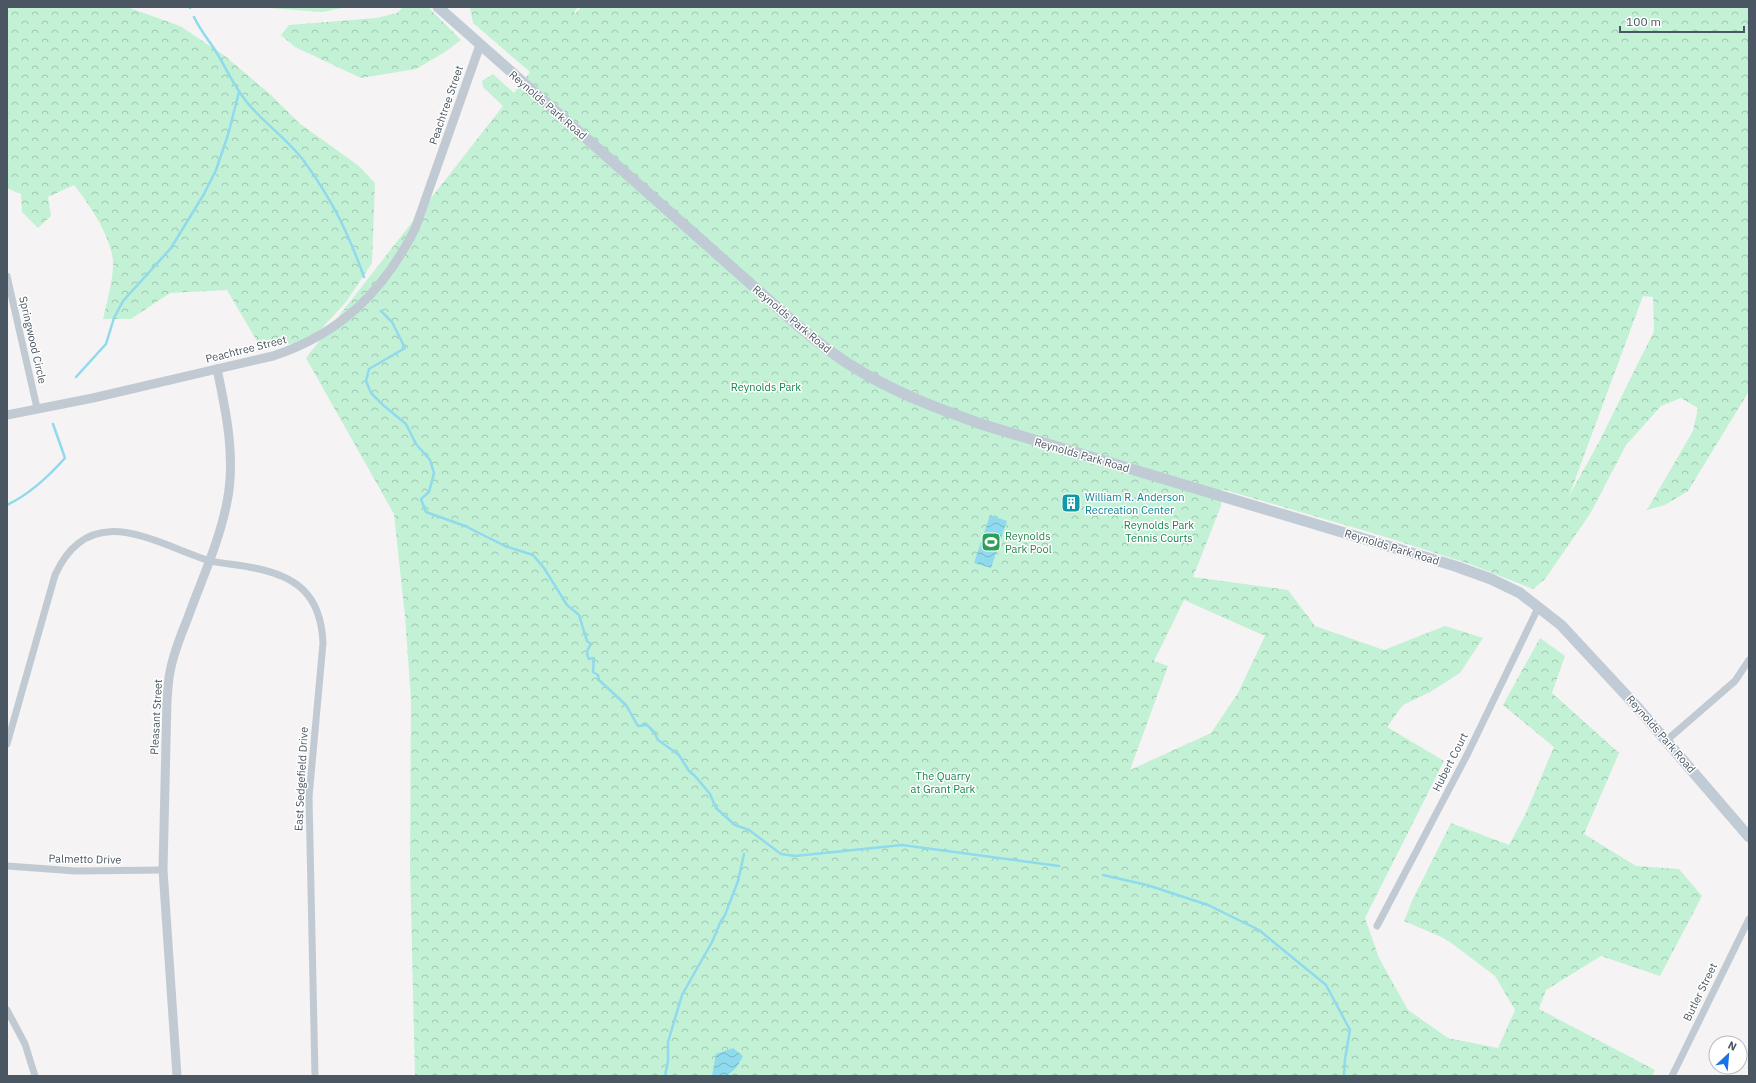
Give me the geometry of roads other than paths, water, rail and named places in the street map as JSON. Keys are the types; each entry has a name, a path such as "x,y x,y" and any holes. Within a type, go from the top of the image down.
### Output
{"main road":[{"name":"Reynolds Park Road","path":"438,7 796,324 830,352 875,379 936,407 1011,434 1455,566 1508,587 1539,606 1561,624 1601,666 1667,740 1749,837"}],"street":[{"name":"Peachtree Street","path":"7,415 93,398 272,356 293,350 315,339 345,320 369,297 382,281 400,257 415,229 480,45"},
{"name":"Springwood Circle","path":"7,276 37,408"},
{"name":"Pleasant Street","path":"177,1076 163,870 167,700 170,672 180,638 219,535 230,487 228,430 217,369"},
{"name":"East Sedgefield Drive","path":"7,744 55,575 61,562 72,547 92,536 107,532 122,531 151,538 209,561 251,567 286,577 302,588 310,597 321,620 323,643 309,804 315,1076"},
{"name":"Hubert Court","path":"1377,926 1466,755 1539,606"},
{"path":"1667,740 1724,691 1742,672 1749,660"},
{"name":"Palmetto Drive","path":"7,866 76,871 163,870"},
{"name":"Butler Street","path":"1672,1076 1749,919"},
{"path":"7,1010 25,1044 35,1076"}],"water":[{"name":"Reynolds Park Pool","path":"990,515 1007,521 991,568 974,563"},
{"path":"733,1048 743,1056 737,1067 727,1076 712,1076 716,1054"}],"waterway":[{"path":"194,17 245,100 292,147 314,175 331,203 352,245 364,277"},
{"path":"76,377 106,344 114,318 123,301 171,248 204,194 216,170 228,135 239,92"},
{"path":"381,311 392,322 405,348 369,369 366,381 371,393 406,424 416,444 430,460 434,473 429,492 421,499 426,512 465,526 505,546 533,555 544,568 567,605 579,615 587,641 591,644 587,651 587,655 589,659 594,658 593,672 598,675 599,680 626,705 638,726 647,725 654,732 658,740 679,755 689,771 710,794 716,808 735,825 749,830 781,854 795,856 902,845 1059,866"},
{"path":"7,505 23,496 38,484 65,458 53,424"},
{"path":"665,1076 668,1061 668,1042 682,995 712,942 725,915 738,881 744,854"},
{"path":"1103,875 1147,885 1208,905 1259,930 1326,985 1350,1030 1345,1059 1344,1076"}],"place":[{"name":"William R. Anderson Recreation Center","path":"1071,503"},
{"name":"Reynolds Park Pool","path":"991,542"}],"park label":[{"name":"Reynolds Park","path":"766,387"},
{"name":"Reynolds Park Tennis Courts","path":"1159,531"},
{"name":"The Quarry at Grant Park","path":"943,782"}]}
